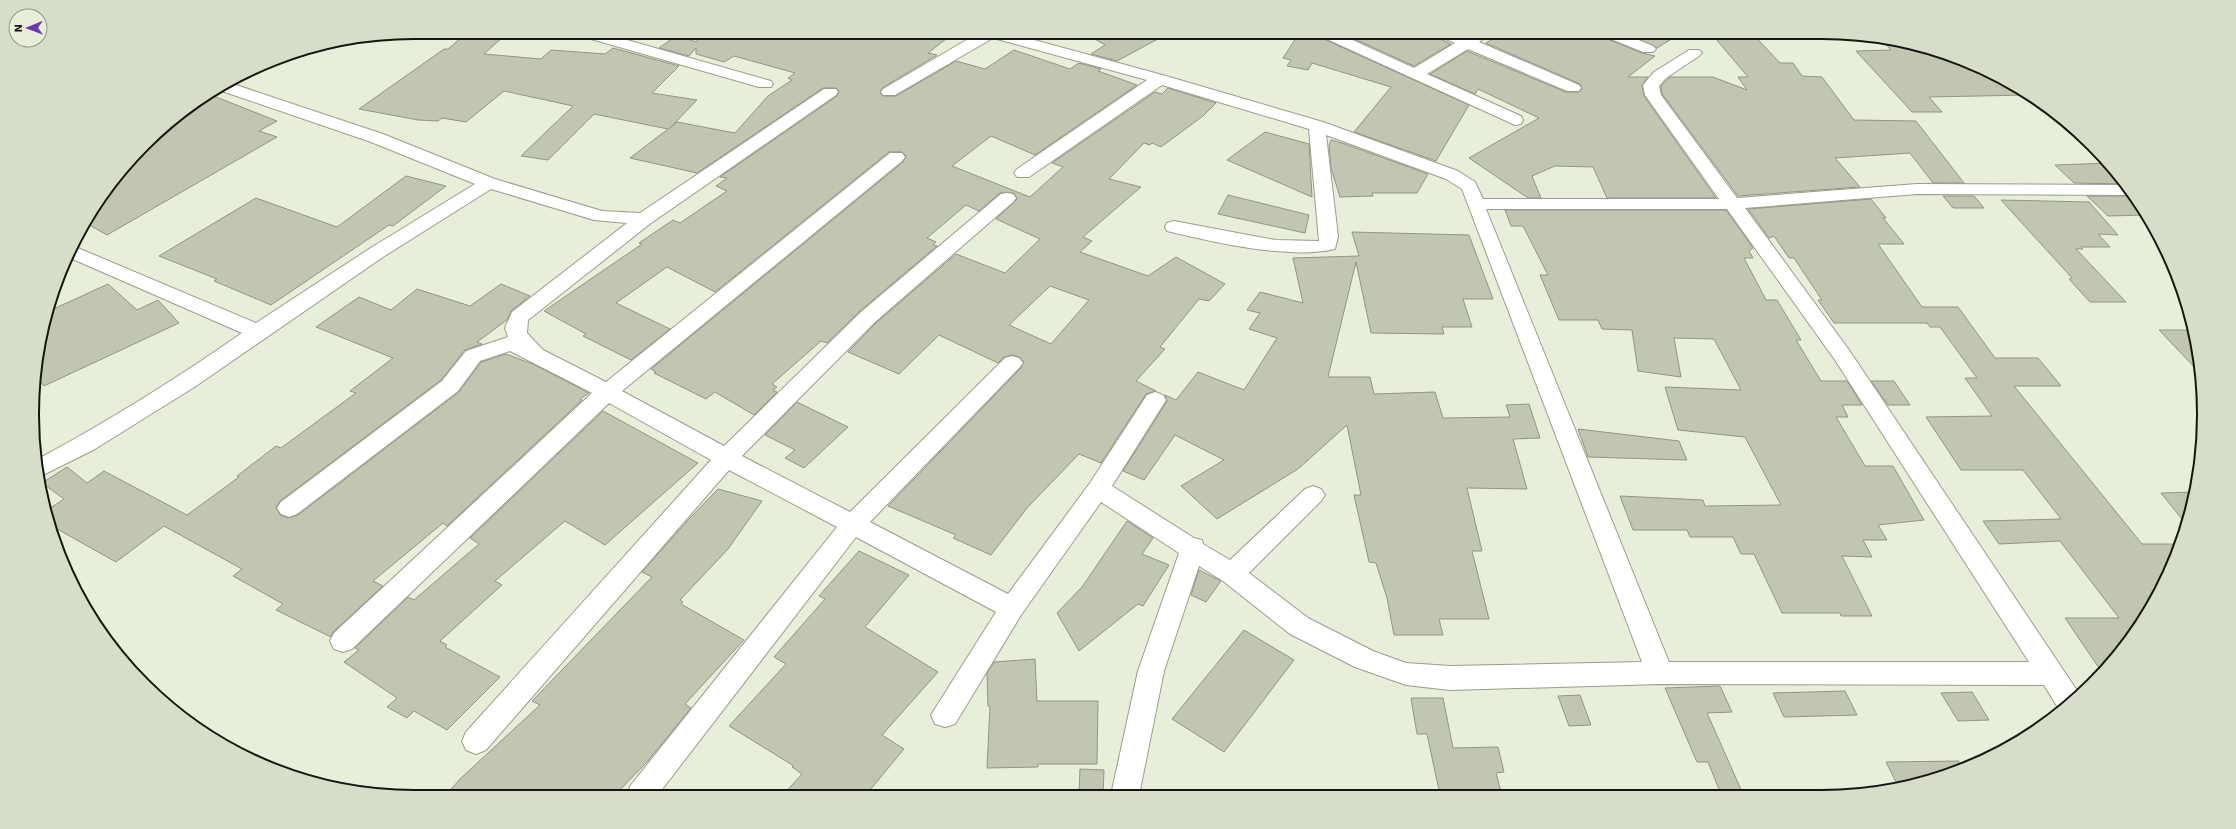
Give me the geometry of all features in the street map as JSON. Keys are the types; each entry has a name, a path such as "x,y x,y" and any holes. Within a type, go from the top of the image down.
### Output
{"street":[{"path":"607,39 765,84"},
{"path":"889,92 977,39"},
{"path":"1014,39 1160,79 1317,126 1452,175 1473,189 1476,204 1660,672"},
{"path":"1338,39 1515,120"},
{"path":"1459,39 1573,88"},
{"path":"1415,74 1474,39"},
{"path":"1623,39 1648,49"},
{"path":"1694,53 1660,75 1651,85 1653,95 1842,355 2067,698"},
{"path":"1023,173 1160,79"},
{"path":"229,88 377,138 489,183 601,216 644,219"},
{"path":"541,359 516,334 515,326 519,317 644,219 830,92"},
{"path":"1174,227 1293,248 1318,248 1328,245 1329,236 1317,126"},
{"path":"343,641 606,392 896,157"},
{"path":"43,467 87,443 188,382 258,332 376,253 489,183"},
{"path":"1476,204 1733,204 1917,189 2122,190"},
{"path":"476,741 726,458 868,317 1007,198"},
{"path":"76,253 258,332"},
{"path":"289,508 450,386 472,356 512,343 585,380 726,458 1012,608"},
{"path":"644,790 853,524 1012,363"},
{"path":"945,715 1012,608 1098,489 1156,400"},
{"path":"1098,489 1193,547 1232,574 1299,626 1364,659 1406,674 1450,678 1660,672 2050,674"},
{"path":"1232,574 1313,495"},
{"path":"1126,790 1151,671 1193,547"}],"building":[{"path":"460,39 501,39 484,54 541,59 551,50 605,54 613,48 679,66 652,93 697,100 669,129 677,122 735,133 768,96 792,80 788,78 795,73 734,56 724,62 696,54 696,48 689,56 659,48 672,39 686,39 697,42 697,39 946,39 928,53 937,55 882,88 880,93 883,96 896,96 956,61 985,69 1014,50 1070,69 1079,63 1101,69 1098,71 1137,85 1035,155 991,136 952,166 1030,197 1063,167 1052,163 1155,92 1162,94 1168,88 1216,103 1203,116 1161,147 1152,143 1150,145 1144,143 1109,179 1141,187 1083,237 1092,241 1080,252 1148,276 1176,257 1225,284 1209,301 1199,299 1160,347 1165,349 1136,381 1156,391 1146,394 1101,463 1079,454 1027,508 991,555 953,538 956,535 888,506 1020,369 1024,362 1019,357 1012,355 1004,357 998,363 939,335 899,374 848,352 876,323 956,254 1005,273 1040,239 996,219 1017,199 1014,193 1000,193 979,211 966,205 927,238 936,242 933,245 937,246 860,311 827,343 821,341 772,384 777,387 773,390 777,392 754,415 715,392 706,399 654,373 656,372 651,369 903,162 906,156 902,152 889,152 715,292 667,267 616,303 670,329 631,360 583,336 586,334 544,311 642,244 639,243 673,220 680,223 727,191 716,186 727,178 720,177 837,96 839,91 836,88 823,88 697,173 630,158 668,129 594,114 548,160 521,156 573,106 504,91 466,122 442,118 438,121 418,120 359,109 444,49 448,49","holes":["1050,286 1089,300 1051,344 1009,325"]},
{"path":"1095,39 1158,39 1117,61 1091,54 1105,45"},
{"path":"1295,39 1324,39 1469,105 1436,161 1354,132 1391,87 1312,63 1308,70 1287,66 1291,60 1283,58"},
{"path":"1354,39 1440,39 1451,44 1414,66"},
{"path":"1493,39 1607,39 1642,53 1655,56 1628,77 1648,77 1642,85 1644,96 1716,198 1607,198 1593,167 1555,166 1532,176 1541,198 1528,198 1469,158 1539,118 1478,89 1475,94 1430,74 1467,51 1566,92 1579,92 1582,89 1580,84 1486,43"},
{"path":"1638,39 1672,39 1657,48"},
{"path":"1716,39 1758,39 1780,63 1793,63 1802,76 1822,77 1854,120 1916,121 1964,183 1933,183 1910,153 1835,158 1860,187 1738,196 1662,94 1661,86 1670,77 1713,77 1747,90 1738,77 1748,77"},
{"path":"1886,45 1942,59 1988,78 2019,95 1929,97 1942,112 1912,112 1856,51 1891,50"},
{"path":"215,97 277,121 259,131 277,137 107,235 90,225 102,206 132,167 149,149 167,132 206,102"},
{"path":"1265,132 1309,144 1312,197 1227,160"},
{"path":"1331,140 1428,174 1417,193 1372,193 1373,196 1340,197 1331,168 1329,145"},
{"path":"2101,163 2117,184 2074,183 2055,165"},
{"path":"406,176 446,186 393,226 389,225 271,305 214,281 217,279 159,256 256,198 337,227"},
{"path":"1228,195 1309,215 1305,233 1218,214"},
{"path":"1943,196 1974,196 1984,208 1953,208"},
{"path":"2087,196 2126,196 2140,215 2108,216"},
{"path":"1871,199 1886,218 1883,218 1904,244 1878,244 1922,307 1958,307 1995,358 2038,358 2061,386 2014,386 2142,544 2173,544 2158,581 2147,602 2134,623 2099,668 2065,618 2119,618 2060,541 1999,544 1983,521 2061,519 2023,470 1961,470 1926,417 1992,416 1965,378 1977,378 1940,327 1930,327 1927,323 1834,323 1818,300 1822,300 1794,258 1789,258 1774,236 1769,238 1748,209"},
{"path":"2001,200 2089,202 2118,235 2098,234 2110,247 2081,247 2083,249 2076,249 2126,302 2090,302 2069,279 2072,278"},
{"path":"1505,210 1726,210 1753,248 1749,251 1753,258 1744,258 1766,300 1777,300 1801,340 1796,340 1821,381 1847,381 1862,405 1842,405 1848,417 1836,417 1865,466 1893,466 1924,520 1878,525 1887,540 1863,540 1872,557 1842,556 1872,616 1841,616 1840,613 1782,613 1754,554 1741,554 1733,537 1690,537 1687,530 1633,530 1620,496 1703,500 1705,506 1781,505 1745,437 1678,430 1665,387 1741,390 1714,339 1674,338 1681,377 1638,371 1632,330 1602,329 1598,320 1559,320 1540,275 1548,275 1523,226 1511,226"},
{"path":"1352,232 1469,235 1493,299 1463,299 1472,327 1442,327 1444,334 1371,333 1356,262 1328,377 1370,377 1374,394 1435,392 1443,418 1510,417 1506,405 1529,404 1540,438 1513,439 1527,489 1467,488 1482,551 1472,551 1489,619 1439,619 1443,635 1394,635 1387,598 1376,563 1369,562 1354,495 1361,495 1347,425 1298,469 1217,519 1181,486 1224,460 1175,435 1144,480 1123,471 1167,401 1165,395 1176,400 1198,372 1244,390 1277,338 1249,329 1260,313 1247,310 1260,292 1303,303 1293,258 1359,256"},
{"path":"108,284 137,310 158,300 179,323 44,386 41,382 42,365 46,341 55,309"},
{"path":"501,284 530,296 511,311 507,320 477,342 482,344 465,350 441,380 280,501 276,507 280,515 288,518 298,515 459,392 481,362 506,354 535,365 589,393 580,399 582,400 447,526 443,523 373,581 383,586 333,632 331,637 276,610 283,604 233,576 242,569 164,526 116,562 57,529 51,508 64,499 46,486 45,481 67,467 87,483 104,471 187,515 239,477 237,476 276,446 281,448 356,393 350,391 393,358 316,327 359,297 391,310 417,289 470,306"},
{"path":"2159,330 2187,330 2194,367"},
{"path":"1871,381 1894,381 1910,405 1888,405"},
{"path":"797,402 848,427 804,468 785,458 795,450 765,435"},
{"path":"603,411 698,463 605,545 565,521 495,581 502,585 440,641 447,645 445,647 500,677 447,730 414,711 407,718 387,707 397,698 344,662 359,650 355,648 408,597 414,600 479,544 470,538"},
{"path":"1578,429 1679,441 1687,460 1588,457"},
{"path":"718,489 762,501 728,549 680,600 683,602 681,604 744,640 685,704 691,708 647,762 620,790 450,790 461,778 540,705 532,701 652,577 642,572"},
{"path":"2189,492 2182,519 2161,493"},
{"path":"1127,521 1153,538 1142,554 1169,565 1143,606 1138,604 1079,651 1057,613 1082,587"},
{"path":"859,551 909,575 865,627 938,672 882,735 904,749 870,790 787,790 802,774 792,767 794,766 729,726 786,664 774,657 825,599 819,596"},
{"path":"1199,570 1221,581 1206,602 1191,595"},
{"path":"1244,630 1294,660 1224,752 1172,719"},
{"path":"1035,659 1037,701 1098,701 1097,764 1038,764 1038,767 987,768 990,706 988,706 987,673 994,662"},
{"path":"1720,686 1732,712 1707,713 1741,790 1719,790 1708,762 1697,762 1665,688"},
{"path":"1845,691 1857,715 1784,717 1773,693"},
{"path":"1972,692 1989,720 1958,721 1941,693"},
{"path":"1580,695 1591,725 1569,726 1558,696"},
{"path":"1411,698 1443,698 1453,748 1498,747 1504,772 1496,773 1501,790 1439,790 1427,734 1417,734"},
{"path":"1959,761 1959,763 1942,770 1896,783 1886,762"},
{"path":"1080,769 1104,770 1103,790 1079,790"}]}
